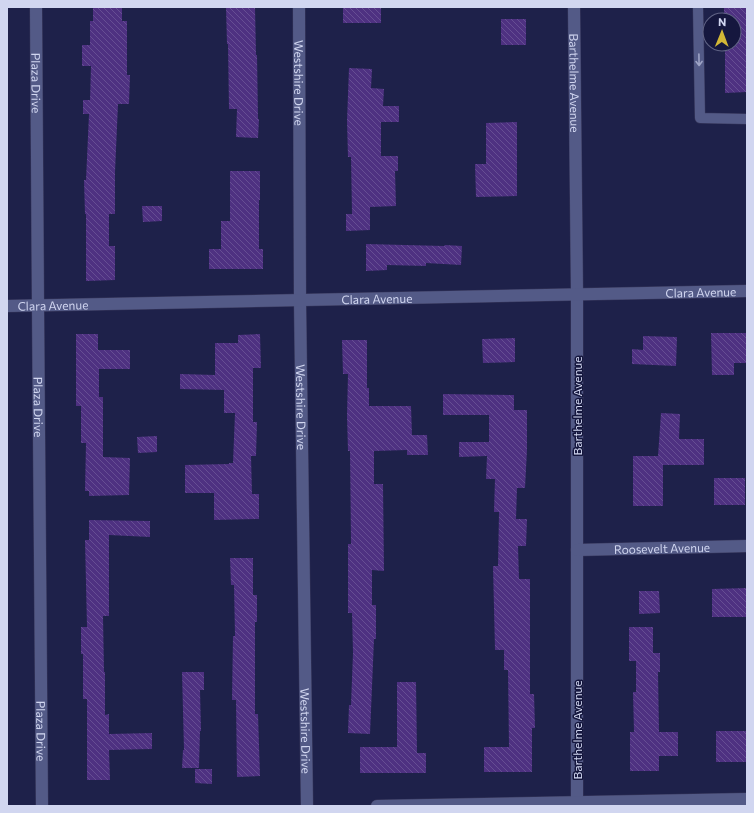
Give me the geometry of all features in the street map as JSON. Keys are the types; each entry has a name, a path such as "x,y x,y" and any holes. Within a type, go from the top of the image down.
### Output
{"street":[{"name":"Plaza Drive","path":"36,7 42,806"},
{"name":"Westshire Drive","path":"299,7 300,301 307,806"},
{"name":"Barthelme Avenue","path":"574,7 577,294 577,804"},
{"name":"Clara Avenue","path":"7,306 747,291"},
{"name":"Roosevelt Avenue","path":"577,550 747,546"},
{"path":"377,806 577,804 747,799"}],"lane":[{"path":"698,7 700,118 747,119"}],"building":[{"path":"93,7 122,7 122,21 127,21 127,75 130,75 129,104 118,104 115,214 109,214 109,246 115,246 115,280 86,281 86,214 84,180 86,180 89,114 83,114 83,100 90,100 91,66 82,66 82,45 90,45 90,21 93,21"},
{"path":"226,7 255,7 259,119 258,138 236,137 237,109 229,109"},
{"path":"343,7 381,8 381,23 343,23"},
{"path":"724,7 747,7 747,92 725,93 725,52 742,52 742,12 724,12"},
{"path":"501,19 526,19 526,45 501,45"},
{"path":"349,68 372,69 371,88 384,89 383,106 399,106 399,122 381,122 381,156 398,156 398,171 395,171 396,206 370,207 370,230 346,231 346,214 352,214 351,157 348,157 347,121"},
{"path":"517,122 517,196 476,197 475,164 486,164 486,123"},
{"path":"230,171 260,171 259,249 263,249 263,269 209,269 209,249 221,249 221,221 230,221"},
{"path":"142,206 162,206 162,221 143,222"},
{"path":"366,244 462,246 461,265 426,263 426,266 387,265 387,270 366,271"},
{"path":"711,333 747,333 747,363 734,363 734,375 712,375"},
{"path":"76,334 98,334 98,350 130,350 130,369 99,369 99,397 103,397 103,457 130,458 129,495 89,496 89,491 85,491 86,443 81,443 81,406 76,406"},
{"path":"260,334 261,368 253,368 253,422 257,422 256,456 251,456 252,494 259,494 259,519 214,520 214,493 185,493 185,465 233,463 235,413 224,413 224,390 180,389 180,374 215,375 215,343 238,343 238,335"},
{"path":"643,336 677,337 676,366 632,364 632,349 643,350"},
{"path":"515,338 515,362 483,363 482,339"},
{"path":"342,340 367,340 367,388 369,388 369,406 411,406 412,435 427,435 428,455 407,455 407,450 374,451 374,484 383,484 384,571 372,570 372,605 376,605 376,639 374,639 370,734 348,733 349,705 351,705 353,653 352,613 348,613 348,544 351,544 350,451 348,451 347,416 348,374 343,374"},
{"path":"443,394 514,395 514,410 527,410 525,488 517,488 516,519 527,519 526,546 518,546 519,579 530,579 530,694 534,694 535,728 532,728 532,772 484,772 484,747 509,747 508,670 504,670 504,650 495,650 493,566 498,566 499,512 494,512 495,479 486,479 487,456 459,457 459,442 489,442 489,415 443,415"},
{"path":"661,413 680,414 679,439 704,439 704,465 663,465 663,506 633,506 633,456 658,456"},
{"path":"157,436 157,452 138,453 137,437"},
{"path":"714,478 745,478 745,505 714,505"},
{"path":"89,520 150,521 150,537 109,535 109,616 103,616 105,715 109,714 109,734 152,733 152,749 109,750 110,780 87,780 87,699 83,699 83,654 81,654 81,627 87,627 85,540 89,540"},
{"path":"230,558 253,558 253,595 257,595 257,622 255,622 255,714 258,714 260,776 237,777 236,700 232,700 233,636 235,636 234,585 231,585"},
{"path":"747,588 747,617 712,617 712,589"},
{"path":"639,591 659,591 660,613 639,614"},
{"path":"629,627 653,627 653,653 660,653 660,672 658,672 659,732 678,732 678,756 659,756 659,771 630,771 630,732 634,732 633,692 636,692 636,661 629,661"},
{"path":"182,672 204,672 204,690 200,690 201,731 199,768 182,768 184,750"},
{"path":"397,682 416,682 417,753 426,753 426,773 360,773 360,747 397,747"},
{"path":"716,731 747,731 747,762 716,762"},
{"path":"195,769 212,769 212,784 195,783"}]}
